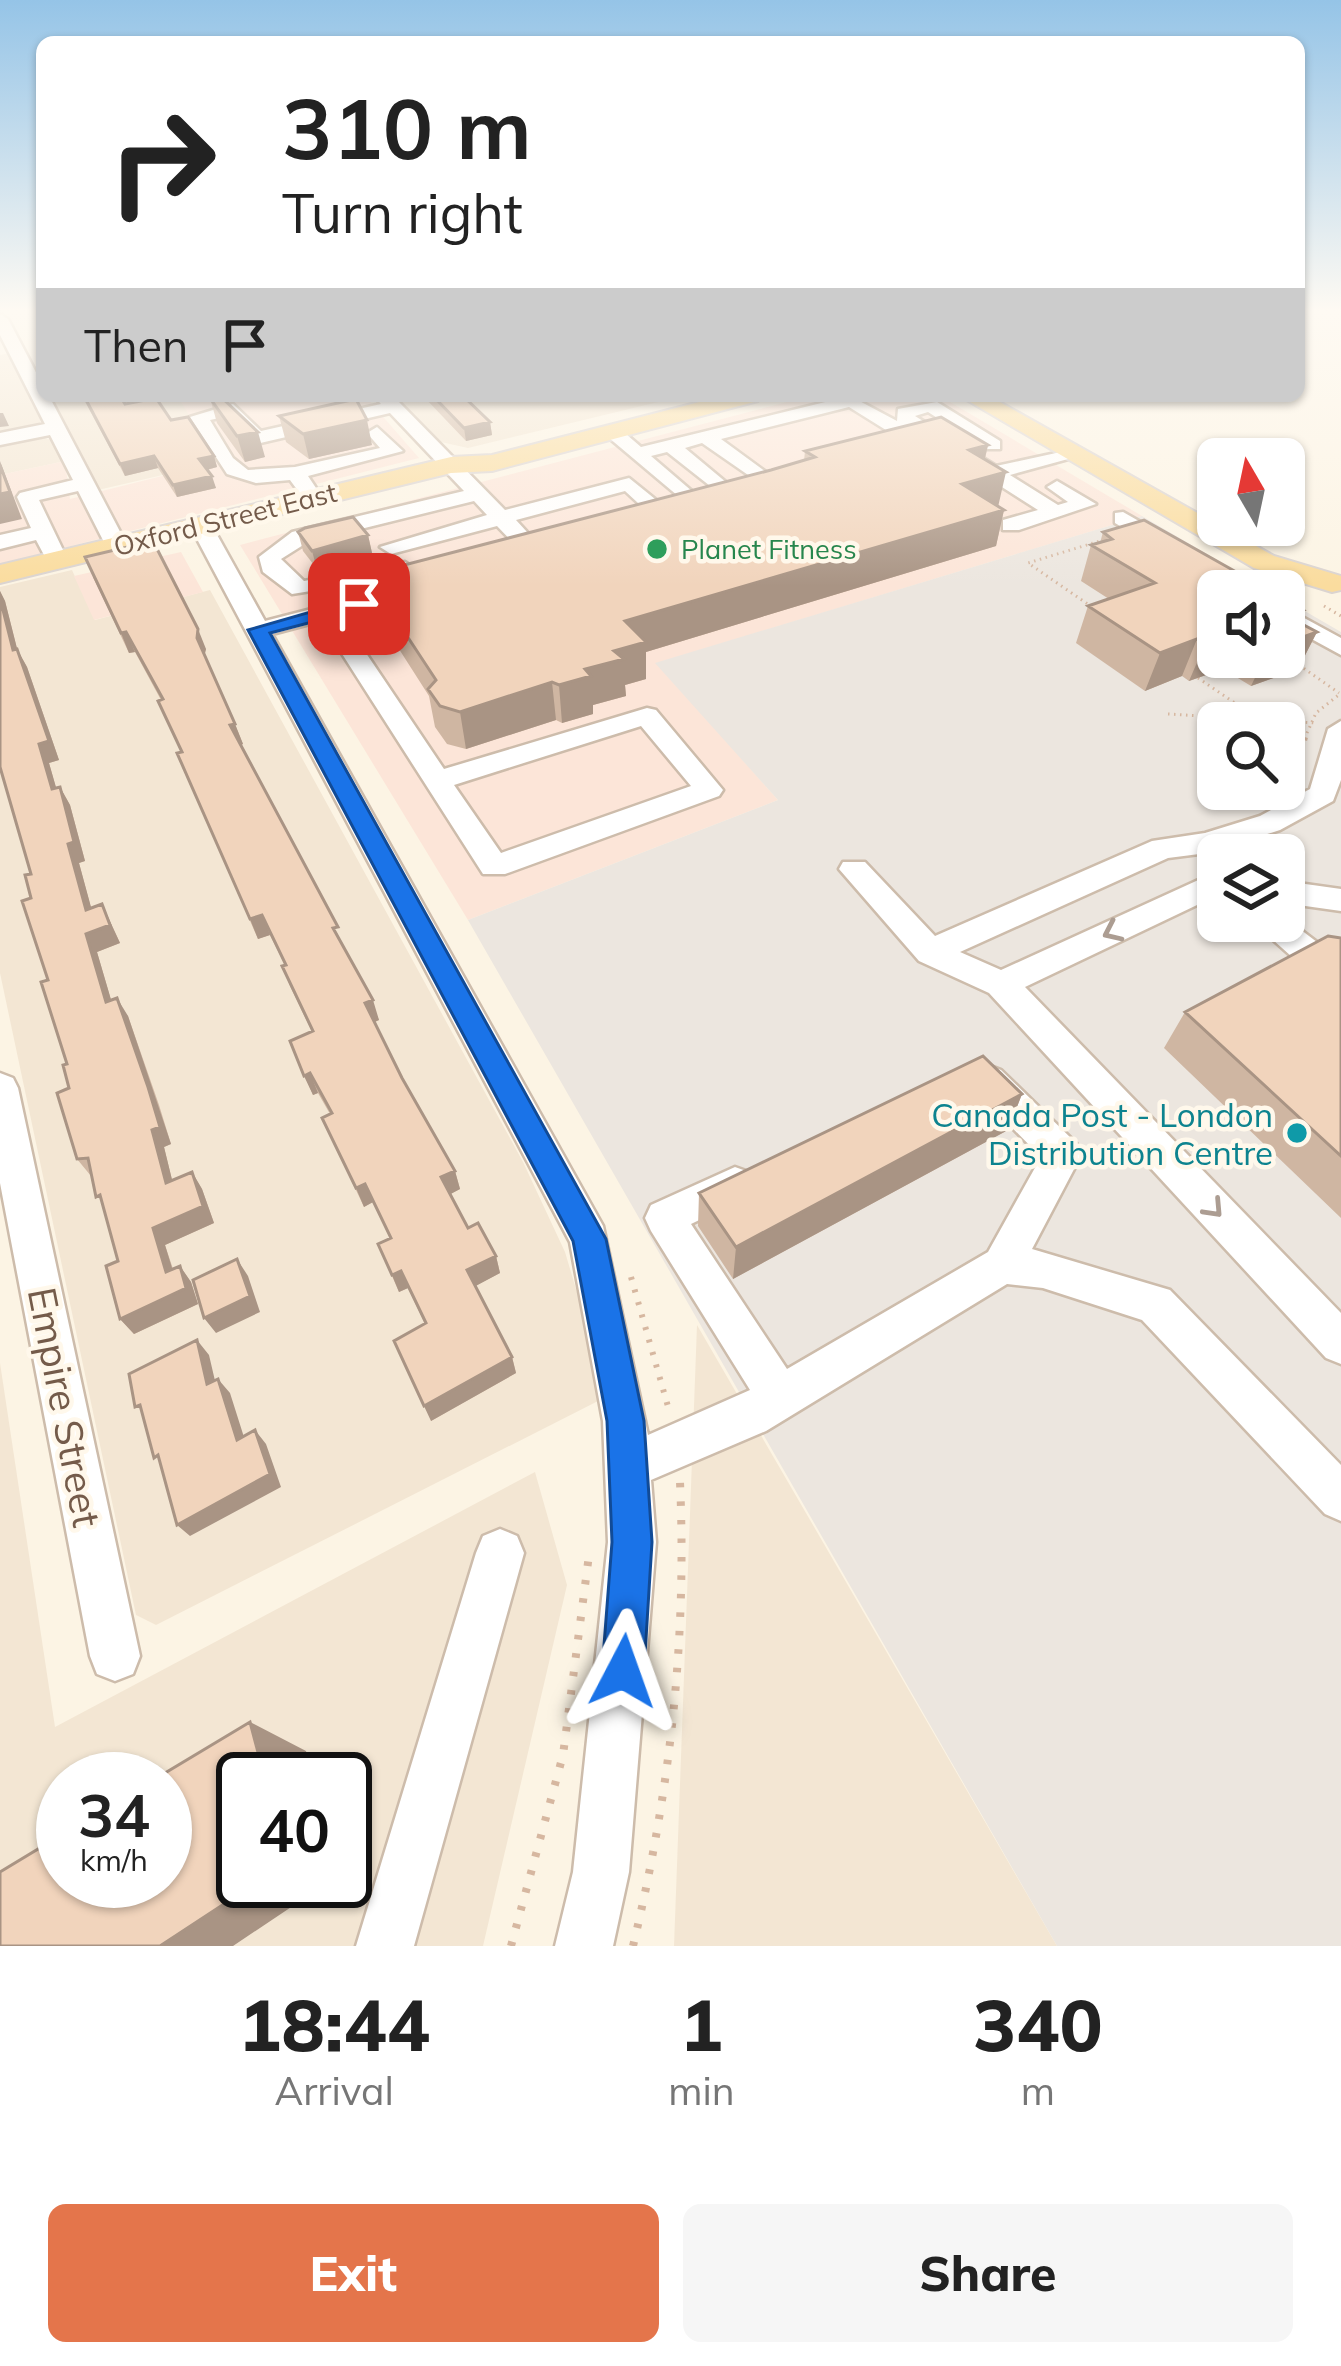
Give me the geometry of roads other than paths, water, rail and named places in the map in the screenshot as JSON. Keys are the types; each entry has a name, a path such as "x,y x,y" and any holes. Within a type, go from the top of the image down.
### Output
{"main road":[{"name":"Oxford Street East","path":"451,465 475,452 663,404"},
{"name":"Oxford Street East","path":"0,574 451,465 492,463 721,404"},
{"path":"986,404 1264,562 1336,586"},
{"path":"1016,404 1197,503"},
{"path":"1270,546 1336,586"}],"street":[{"path":"43,404 116,545"},
{"path":"370,425 393,451 250,480 232,472 200,417 233,410 256,438 370,425 388,404"},
{"path":"391,404 502,518 522,552"},
{"path":"636,454 841,404"},
{"path":"857,404 930,441 965,453 1055,512"},
{"path":"930,441 904,417 931,406 993,446 965,453"},
{"path":"0,439 55,428"},
{"path":"612,432 703,511"},
{"path":"391,547 629,484 658,523 738,502 780,482 706,437"},
{"path":"883,453 930,441"},
{"path":"670,446 738,502"},
{"path":"994,472 1072,452"},
{"path":"1027,465 1099,468"},
{"path":"296,473 312,498"},
{"path":"0,504 39,489 85,484"},
{"path":"1011,525 1086,504 1058,487"},
{"path":"39,489 43,532 56,560"},
{"path":"420,566 300,590 271,567 270,557 300,537 478,494"},
{"path":"1123,518 1210,570"},
{"path":"258,630 423,586 420,566 391,547 369,520"},
{"path":"200,524 589,1239 625,1421 632,1542 601,1871 584,1946"},
{"path":"0,542 43,532"},
{"path":"346,607 439,780 494,867 709,790 646,716 439,780"},
{"path":"1305,627 1341,648"},
{"path":"930,952 1163,848 1208,843 1299,810 1323,794 1335,726"},
{"path":"854,868 930,952 1001,984 1341,1342"},
{"path":"1001,984 1197,892"},
{"path":"1305,895 1341,900"},
{"path":"1294,942 1322,964"},
{"path":"628,1467 751,1415 1002,1265 1063,1154 975,1066 954,1077"},
{"name":"Empire Street","path":"0,1088 115,1656"},
{"path":"768,1168 665,1218 780,1398"},
{"path":"1002,1265 1043,1269 1155,1304 1341,1498"},
{"path":"385,1946 500,1553"}],"place":[{"name":"Planet Fitness","path":"657,549"},
{"name":"Canada Post - London Distribution Centre","path":"1297,1133"}]}
